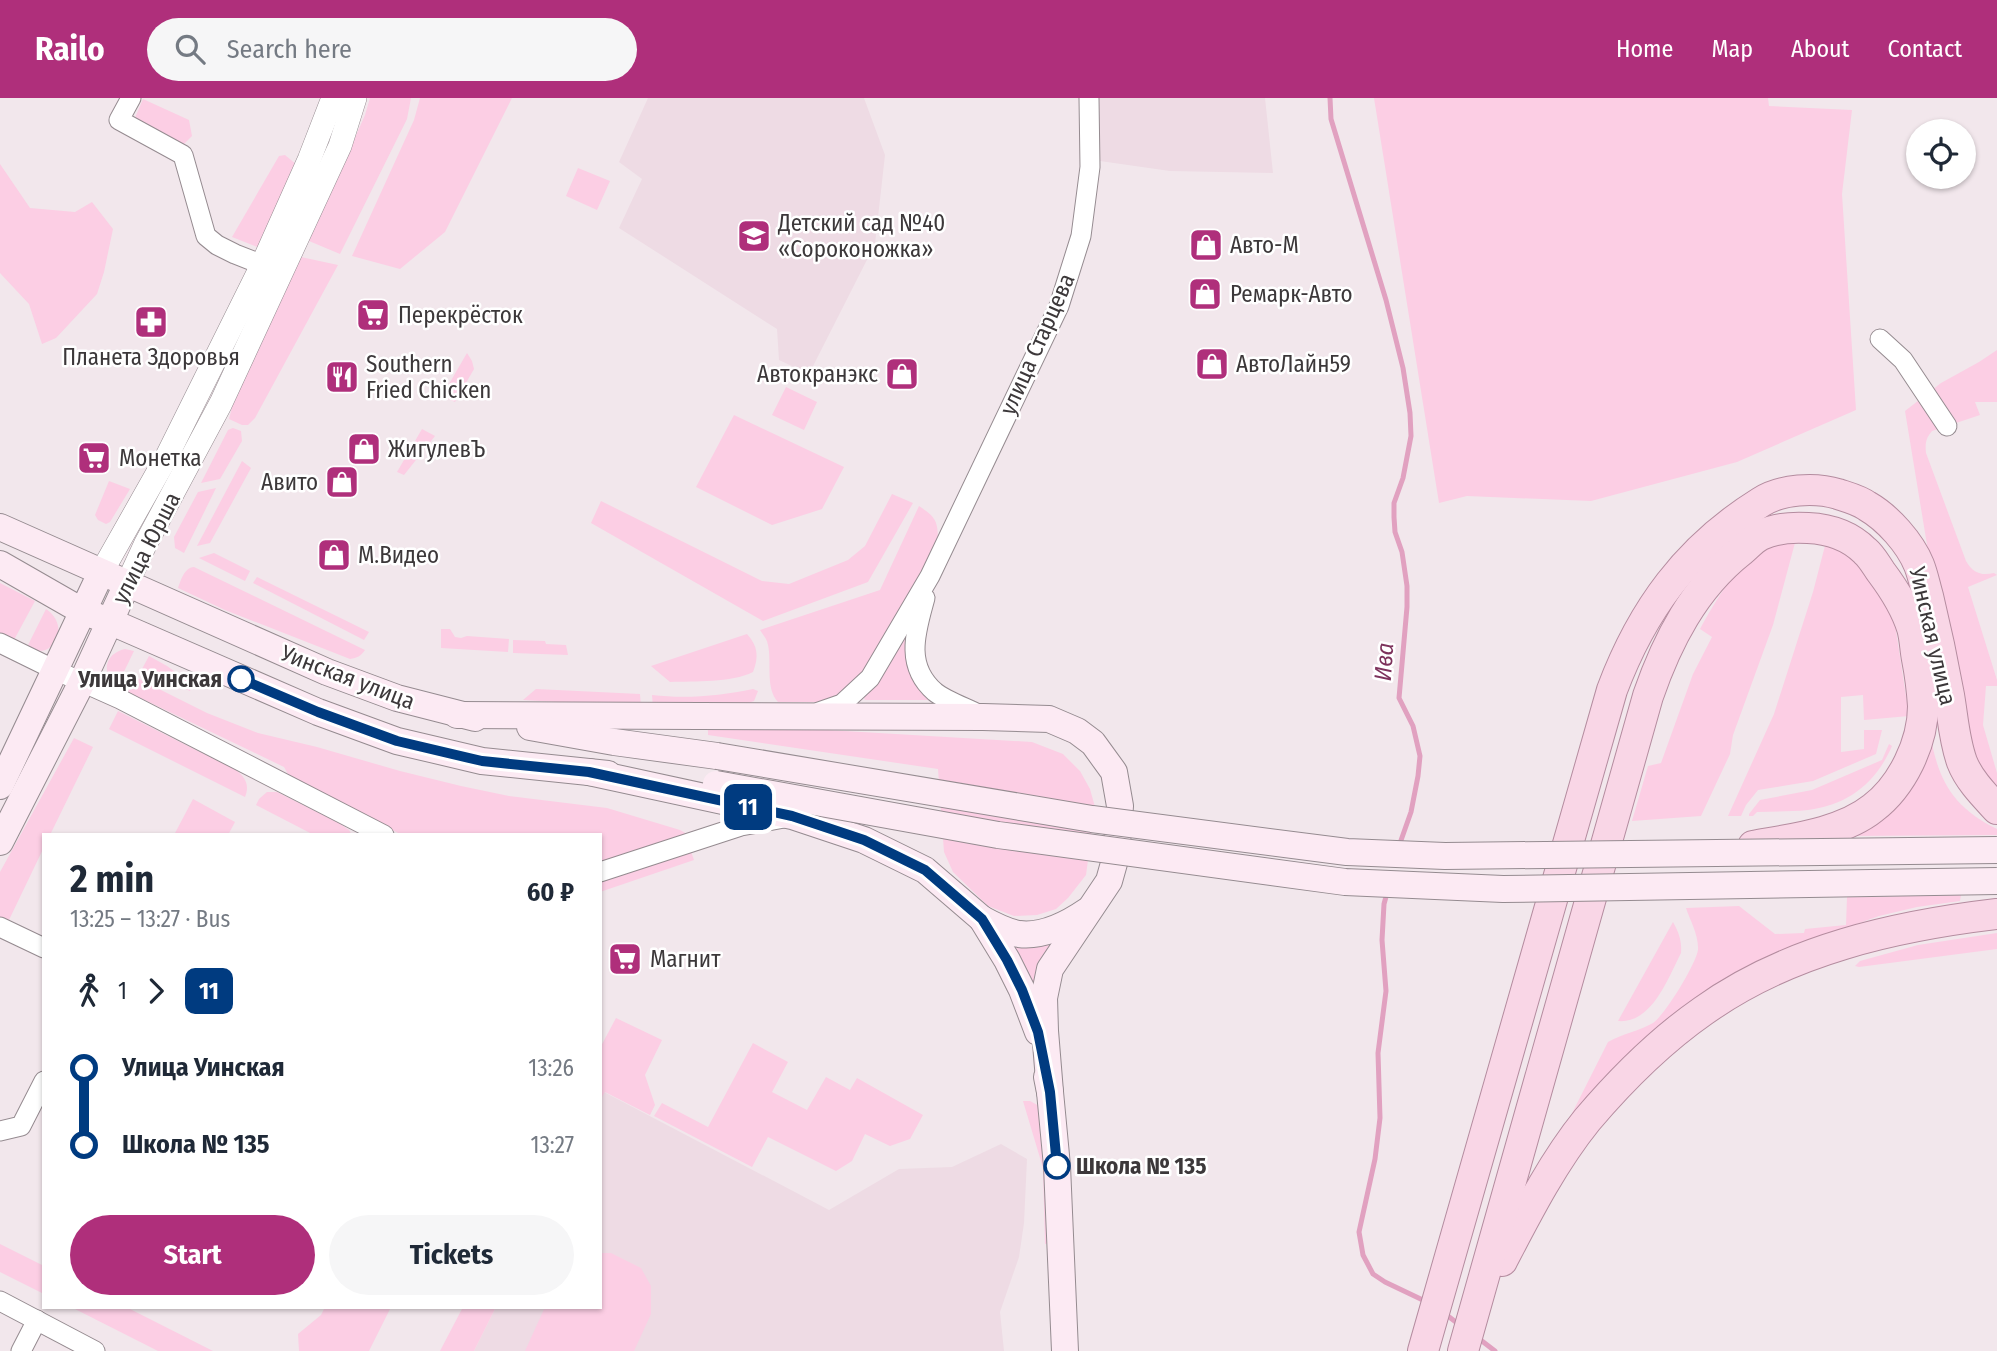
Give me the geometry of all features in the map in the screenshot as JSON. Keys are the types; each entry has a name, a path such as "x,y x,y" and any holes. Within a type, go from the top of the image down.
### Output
{"main road":[{"name":"Уинская улица","path":"1423,1351 1612,690 1639,629 1678,571 1733,519 1766,499 1794,492 1825,490 1867,505 1885,520 1903,540 1920,567 1941,654 1955,740 1963,766 1997,809"},
{"name":"Уинская улица","path":"0,527 327,672 397,698 457,715 614,742 717,755 1091,819 1347,852 1445,856 1997,850"},
{"name":"Уинская улица","path":"1466,1342 1647,696 1658,666 1685,614 1702,589 1726,563 1760,535 1786,527 1836,531 1865,551 1891,586 1912,627 1919,670 1922,718 1918,740 1909,763 1894,786 1873,809 1844,824 1805,836 1712,855"},
{"name":"Уинская улица","path":"0,564 82,611 318,712 397,741 482,761 716,784 998,835 1345,882 1503,889 1997,881"},
{"name":"улица Юрша","path":"0,786 101,573"},
{"name":"улица Юрша","path":"0,842 82,682 127,584"},
{"path":"457,715 811,715 1049,719 1077,731 1093,743 1114,772 1120,806 1115,856 1109,881 1050,969 1044,998 1057,1166 1065,1351"},
{"path":"589,772 792,816 864,840 925,870 982,919 1019,934 1040,933 1061,926 1091,908"},
{"path":"1466,1342 1526,1214 1567,1148 1586,1121 1657,1048 1703,1011 1794,961 1886,932 1997,914"},
{"path":"982,919 1022,990 1038,1032 1050,1092"}],"street":[{"path":"131,98 119,120 183,155 206,236 217,245 271,269"},
{"name":"улица Юрша","path":"127,584 220,403 333,98"},
{"name":"улица Юрша","path":"101,573 340,146 355,98"},
{"name":"улица Старцева","path":"930,576 1059,306 1081,236 1090,167 1089,98"},
{"path":"1880,339 1903,360 1947,426"},
{"path":"811,715 842,704 870,678 930,576"},
{"path":"930,576 913,643 921,675 935,692 983,717"},
{"path":"0,643 120,699 380,833"},
{"path":"602,871 741,827 792,816"},
{"path":"0,927 42,947"},
{"path":"0,1131 21,1126 42,1085"},
{"path":"0,1301 95,1351"},
{"path":"21,1351 37,1320"}],"shaded area":[{"path":"370,98 411,98 407,119 340,254 309,241"},
{"path":"420,98 512,98 445,232 400,269 352,256 414,120"},
{"name":"Детский сад №40 «Сороконожка»","path":"648,98 864,98 885,155 875,244 809,374 779,360 777,329 619,228 642,179 619,162"},
{"path":"1098,98 1265,98 1273,173 1170,171 1100,161"},
{"path":"1374,98 1768,98 1769,106 1852,110 1842,194 1856,410 1737,462 1591,501 1467,496 1439,503"},
{"path":"143,99 189,120 192,136 183,145 134,120"},
{"path":"285,155 297,165 263,242 257,247 232,237 279,156"},
{"path":"0,164 30,208 75,212 92,202 113,229 97,294 56,338 42,344 29,304 0,273"},
{"path":"578,168 610,181 597,210 566,196"},
{"path":"301,257 338,265 255,418 248,425 242,425 229,419 238,384"},
{"path":"1997,350 1997,402 1975,402 1980,415 1932,431 1927,438 1926,453 1966,561 1978,573 1997,575 1968,587 1997,680 1997,686 1986,686 1983,725 1997,773 1997,791 1967,751 1930,563 1905,411 1941,383"},
{"path":"467,353 474,369 455,402 442,396"},
{"path":"786,387 817,402 804,430 772,415"},
{"path":"734,415 844,467 822,509 772,525 696,487"},
{"path":"233,428 241,431 242,441 220,479 201,483 228,430"},
{"path":"422,429 435,436 404,475 397,472"},
{"path":"242,461 251,468 210,543 197,546"},
{"path":"109,481 130,489 110,522 106,524 95,515"},
{"path":"216,488 184,553 175,548 174,537 198,492"},
{"path":"892,494 913,503 868,582 763,621 591,523 601,501 762,581 789,584 848,560 865,546"},
{"path":"919,506 934,520 938,540 869,671 834,698 819,702 778,702 770,683 767,643 760,630 880,590"},
{"path":"1827,538 1866,557 1895,624 1909,716 1864,720 1863,695 1841,697 1841,752 1864,749 1864,730 1882,730 1876,754 1813,781 1758,790 1741,816 1728,816 1774,714 1813,592"},
{"path":"1796,539 1773,625 1733,735 1730,754 1701,816 1632,821 1648,766 1661,763 1693,674 1712,637 1700,629 1705,619 1728,583 1755,552 1771,543"},
{"path":"214,553 250,571 245,581 199,558"},
{"path":"194,567 365,650 350,659 225,610 178,588 185,572"},
{"path":"257,577 369,632 364,640 253,583"},
{"path":"0,583 35,601 14,640 0,633"},
{"path":"46,609 57,622 57,638 47,650 26,649"},
{"path":"441,629 450,629 455,637 461,638 467,636 509,639 508,652 441,648"},
{"path":"747,634 755,647 757,657 753,672 744,676 713,681 670,682 651,666"},
{"path":"904,636 909,666 928,700 865,700 864,698"},
{"path":"513,640 566,645 568,655 513,653"},
{"path":"125,649 134,651 117,686 109,675 107,664 113,655"},
{"path":"149,656 192,684 190,691 142,669"},
{"path":"135,677 207,713 258,733 461,786 509,796 607,808 687,834 602,862 602,833 398,833 289,776 284,767 128,692"},
{"path":"536,689 640,694 641,707 523,700"},
{"path":"753,689 758,691 754,701 746,704 653,708 652,695 703,696"},
{"path":"118,711 236,770 246,782 245,797 109,729"},
{"path":"1929,728 1936,761 1948,788 1968,810 1997,829 1997,835 1846,836"},
{"path":"708,730 828,730 1032,742 1063,754 1080,771 1090,789 1095,807 1086,875 1056,909 1037,915 1014,916 988,906 953,872 944,852 938,769 708,735"},
{"path":"74,738 93,747 51,833 42,833 42,851 8,922 0,917 0,872"},
{"path":"1889,744 1892,746 1878,771 1848,797 1836,803 1802,811 1757,812 1749,816 1760,800 1812,790 1882,760"},
{"path":"267,792 277,792 339,823 351,833 310,833 256,805"},
{"path":"193,799 235,822 229,833 175,833"},
{"path":"690,849 694,860 602,891 602,879"},
{"path":"1961,895 1960,901 1879,916 1829,934 1767,962 1553,1151 1608,1042 1653,1023 1665,1010 1686,977 1696,957 1698,945 1686,908 1739,906 1775,934 1804,933 1805,929 1846,925 1847,897"},
{"path":"1673,922 1680,937 1681,953 1664,986 1657,998 1640,1015 1630,1020 1618,1021"},
{"path":"1997,933 1997,949 1855,966 1860,961 1918,945"},
{"path":"1001,938 1059,938 1036,998"},
{"path":"616,1018 662,1040 645,1075 655,1105 650,1115 605,1092 602,1097 602,1044"},
{"path":"753,1043 788,1062 772,1092 807,1110 826,1077 850,1090 857,1078 923,1115 910,1139 890,1146 865,1134 852,1161 836,1171 768,1137 752,1167 654,1116 662,1103 708,1127"},
{"name":"Школа № 135","path":"604,1092 829,1210 899,1169 952,1167 1001,1144 1027,1159 1024,1223 1019,1257 1000,1312 1004,1351 474,1351 495,1309 602,1309"},
{"path":"1023,1101 1030,1101 1041,1107 1050,1243 1045,1244 1043,1168"},
{"path":"0,1244 42,1265 42,1293 0,1272"},
{"path":"602,1253 611,1253 641,1268 651,1286 651,1314 634,1351 525,1351 544,1309 602,1309"},
{"path":"75,1309 130,1309 213,1351 158,1351"},
{"path":"324,1309 390,1309 369,1351 299,1351 298,1334 321,1315"},
{"path":"462,1309 495,1309 474,1351 440,1351"}],"waterway":[{"name":"Ива","path":"1330,98 1331,119 1386,300 1403,368 1410,413 1411,436 1403,478 1394,503 1395,532 1402,552 1407,586 1399,698 1413,726 1420,756 1411,812 1399,846"},
{"name":"Ива","path":"1387,893 1382,940 1386,991 1378,1053 1380,1118 1375,1159 1359,1232 1363,1255 1373,1274 1427,1302"},
{"path":"1444,1313 1461,1326"},
{"path":"1478,1338 1495,1351"}],"bus line":[{"name":"11","path":"241,679 318,712 397,741 482,761 589,772 792,816 864,840 925,870 982,919 1022,990 1038,1032 1050,1092 1057,1166"}],"place":[{"name":"Детский сад №40 «Сороконожка»","path":"754,236"},
{"name":"Авто-М","path":"1206,245"},
{"name":"Ремарк-Авто","path":"1205,294"},
{"name":"Перекрёсток","path":"373,315"},
{"name":"Планета Здоровья","path":"151,322"},
{"name":"АвтоЛайн59","path":"1212,364"},
{"name":"Автокранэкс","path":"902,374"},
{"name":"Southern Fried Chicken","path":"342,377"},
{"name":"ЖигулевЪ","path":"364,449"},
{"name":"Монетка","path":"94,458"},
{"name":"Авито","path":"342,482"},
{"name":"М.Видео","path":"334,555"},
{"name":"Улица Уинская","path":"241,679"},
{"name":"Магнит","path":"625,959"},
{"name":"Школа № 135","path":"1057,1166"}]}
